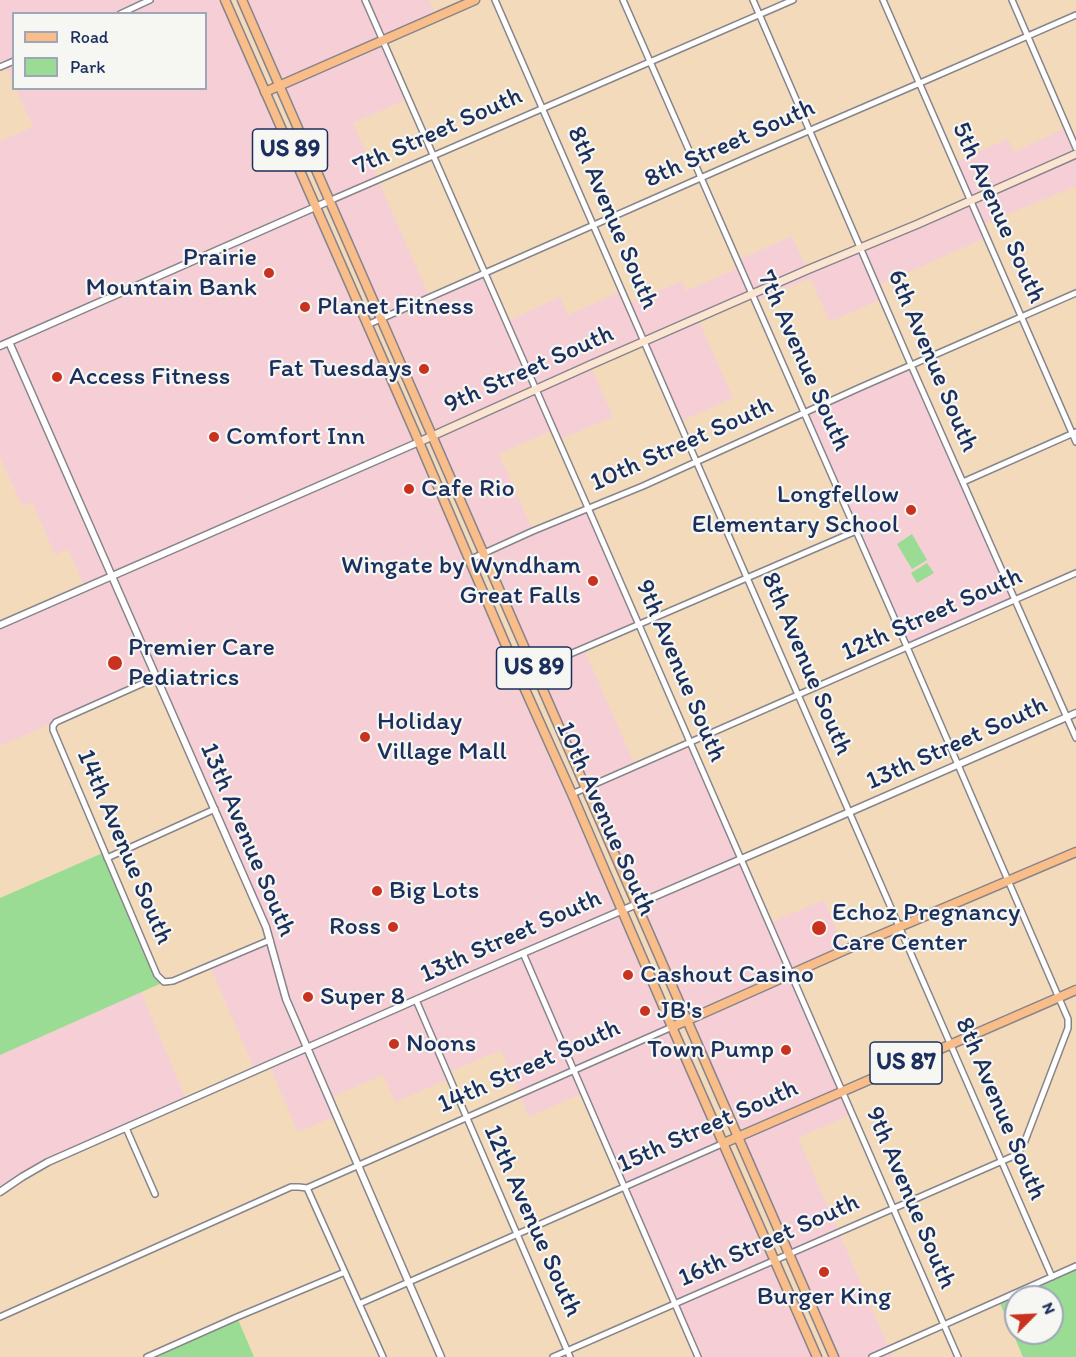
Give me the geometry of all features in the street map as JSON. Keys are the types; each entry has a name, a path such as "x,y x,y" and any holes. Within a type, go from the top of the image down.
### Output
{"main road":[{"name":"10th Avenue South","path":"225,0 818,1357"},
{"name":"10th Avenue South","path":"242,0 834,1357"},
{"path":"266,92 475,0"},
{"name":"9th Street South","path":"419,442 535,389 1076,154"},
{"name":"14th Street South","path":"672,1027 1076,852"},
{"name":"15th Street South","path":"724,1143 1076,990"}],"street":[{"path":"124,12 150,0"},
{"name":"9th Avenue South","path":"365,0 958,1357"},
{"name":"8th Avenue South","path":"495,0 1052,1277"},
{"name":"7th Avenue South","path":"623,0 1068,1019 1068,1028 1023,1146 1016,1155 1002,1161"},
{"name":"6th Avenue South","path":"753,0 1076,738"},
{"name":"7th Street South","path":"0,346 793,0"},
{"name":"5th Avenue South","path":"883,0 1076,442"},
{"path":"1012,0 1076,148"},
{"name":"8th Street South","path":"367,325 1076,15"},
{"name":"10th Street South","path":"469,560 588,507 643,486 804,412 1076,293"},
{"name":"13th Avenue South","path":"9,342 266,927 286,999 441,1357"},
{"path":"963,482 1074,433"},
{"name":"9th Street South","path":"0,625 419,442"},
{"path":"519,676 856,531"},
{"name":"12th Street South","path":"572,794 1076,573"},
{"name":"14th Avenue South","path":"157,677 56,722 53,726 157,975 164,982 173,981 270,940"},
{"name":"13th Street South","path":"0,1192 48,1162 1076,713"},
{"path":"107,858 215,809"},
{"path":"524,953 698,1357"},
{"name":"12th Avenue South","path":"416,1000 568,1354"},
{"name":"14th Street South","path":"0,1317 291,1187 307,1188 672,1027"},
{"path":"126,1128 155,1194"},
{"name":"15th Street South","path":"359,1304 724,1143"},
{"name":"16th Street South","path":"553,1357 568,1354 675,1304 1002,1161"},
{"path":"307,1188 383,1357"},
{"path":"872,1357 1076,1266"},
{"path":"147,1357 345,1272"}],"shaded area":[{"path":"0,0 225,0 817,1357 698,1357 583,1093 529,1117 501,1050 447,1073 449,1079 395,1102 383,1075 329,1098 336,1116 298,1132 269,1065 255,1071 210,966 270,941 156,678 0,746 0,625 85,587 68,549 55,555 32,502 22,506 0,457 0,141 33,127 16,90 207,90 207,12 12,12 12,80 6,65 0,67"},
{"path":"242,0 429,0 437,17 383,40 408,99 353,123 430,298 485,273 506,322 560,297 568,315 622,291 628,304 682,281 686,291 740,267 738,260 792,236 807,270 970,201 954,162 1008,139 1014,152 1067,127 1076,148 1076,186 982,225 987,237 878,286 883,298 830,322 810,278 756,302 753,295 698,319 733,398 679,422 644,342 590,365 613,417 558,440 553,430 499,454 533,531 588,508 639,625 584,649 635,765 690,742 769,923 824,900 845,950 792,975 852,1114 798,1138 893,1357 834,1357"},
{"name":"Longfellow Elementary School","path":"911,365 1015,600 907,647 804,412"},
{"path":"141,992 187,1101 48,1162 0,1193 0,1055"}],"green space":[{"path":"912,534 927,560 912,569 897,544"},
{"path":"927,563 934,573 917,583 911,573"},
{"path":"105,852 157,975 164,982 0,1055 0,898"},
{"path":"1076,1266 1076,1357 1023,1357 1018,1345 1064,1345 1064,1285 1034,1285"},
{"path":"1004,1299 1004,1313 999,1301"},
{"path":"237,1317 254,1357 147,1357"}],"place":[{"name":"Prairie Mountain Bank","path":"269,273"},
{"name":"Planet Fitness","path":"305,307"},
{"name":"Fat Tuesdays","path":"424,369"},
{"name":"Access Fitness","path":"57,377"},
{"name":"Comfort Inn","path":"214,437"},
{"name":"Cafe Rio","path":"409,489"},
{"name":"Longfellow Elementary School","path":"911,510"},
{"name":"Wingate by Wyndham Great Falls","path":"593,581"},
{"name":"Premier Care Pediatrics","path":"115,663"},
{"name":"Holiday Village Mall","path":"365,737"},
{"name":"Big Lots","path":"377,891"},
{"name":"Ross","path":"393,927"},
{"name":"Echoz Pregnancy Care Center","path":"819,928"},
{"name":"Cashout Casino","path":"628,975"},
{"name":"Super 8","path":"308,997"},
{"name":"JB's","path":"645,1011"},
{"name":"Noons","path":"394,1044"},
{"name":"Town Pump","path":"786,1050"},
{"name":"Burger King","path":"824,1272"}]}
